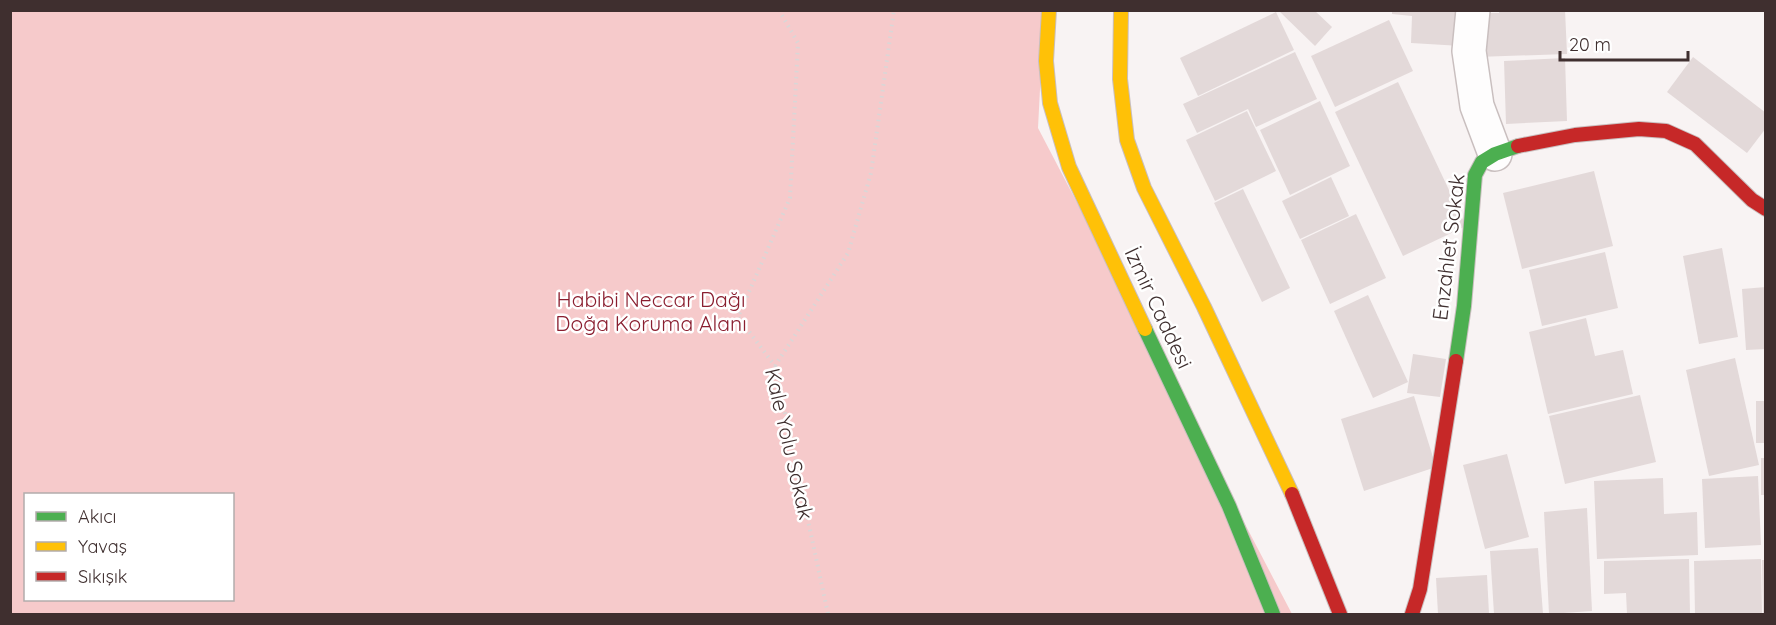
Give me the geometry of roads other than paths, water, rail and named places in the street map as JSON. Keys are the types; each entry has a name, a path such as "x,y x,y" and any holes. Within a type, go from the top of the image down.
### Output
{"street":[{"name":"İzmir Caddesi","path":"1049,10 1046,62 1050,103 1069,167 1229,506 1273,615"},
{"name":"İzmir Caddesi","path":"1121,10 1120,79 1126,140 1144,188 1244,390 1299,510 1340,615"},
{"path":"1473,10 1468,51 1477,106 1495,154"},
{"name":"Enzahlet Sokak","path":"1412,615 1420,589 1453,386 1464,306 1474,175 1482,162 1513,147 1575,135 1639,129 1666,131 1695,144 1752,200 1766,209"}],"park label":[{"name":"Habibi Neccar Dağı Doğa Koruma Alanı","path":"651,312"}]}
